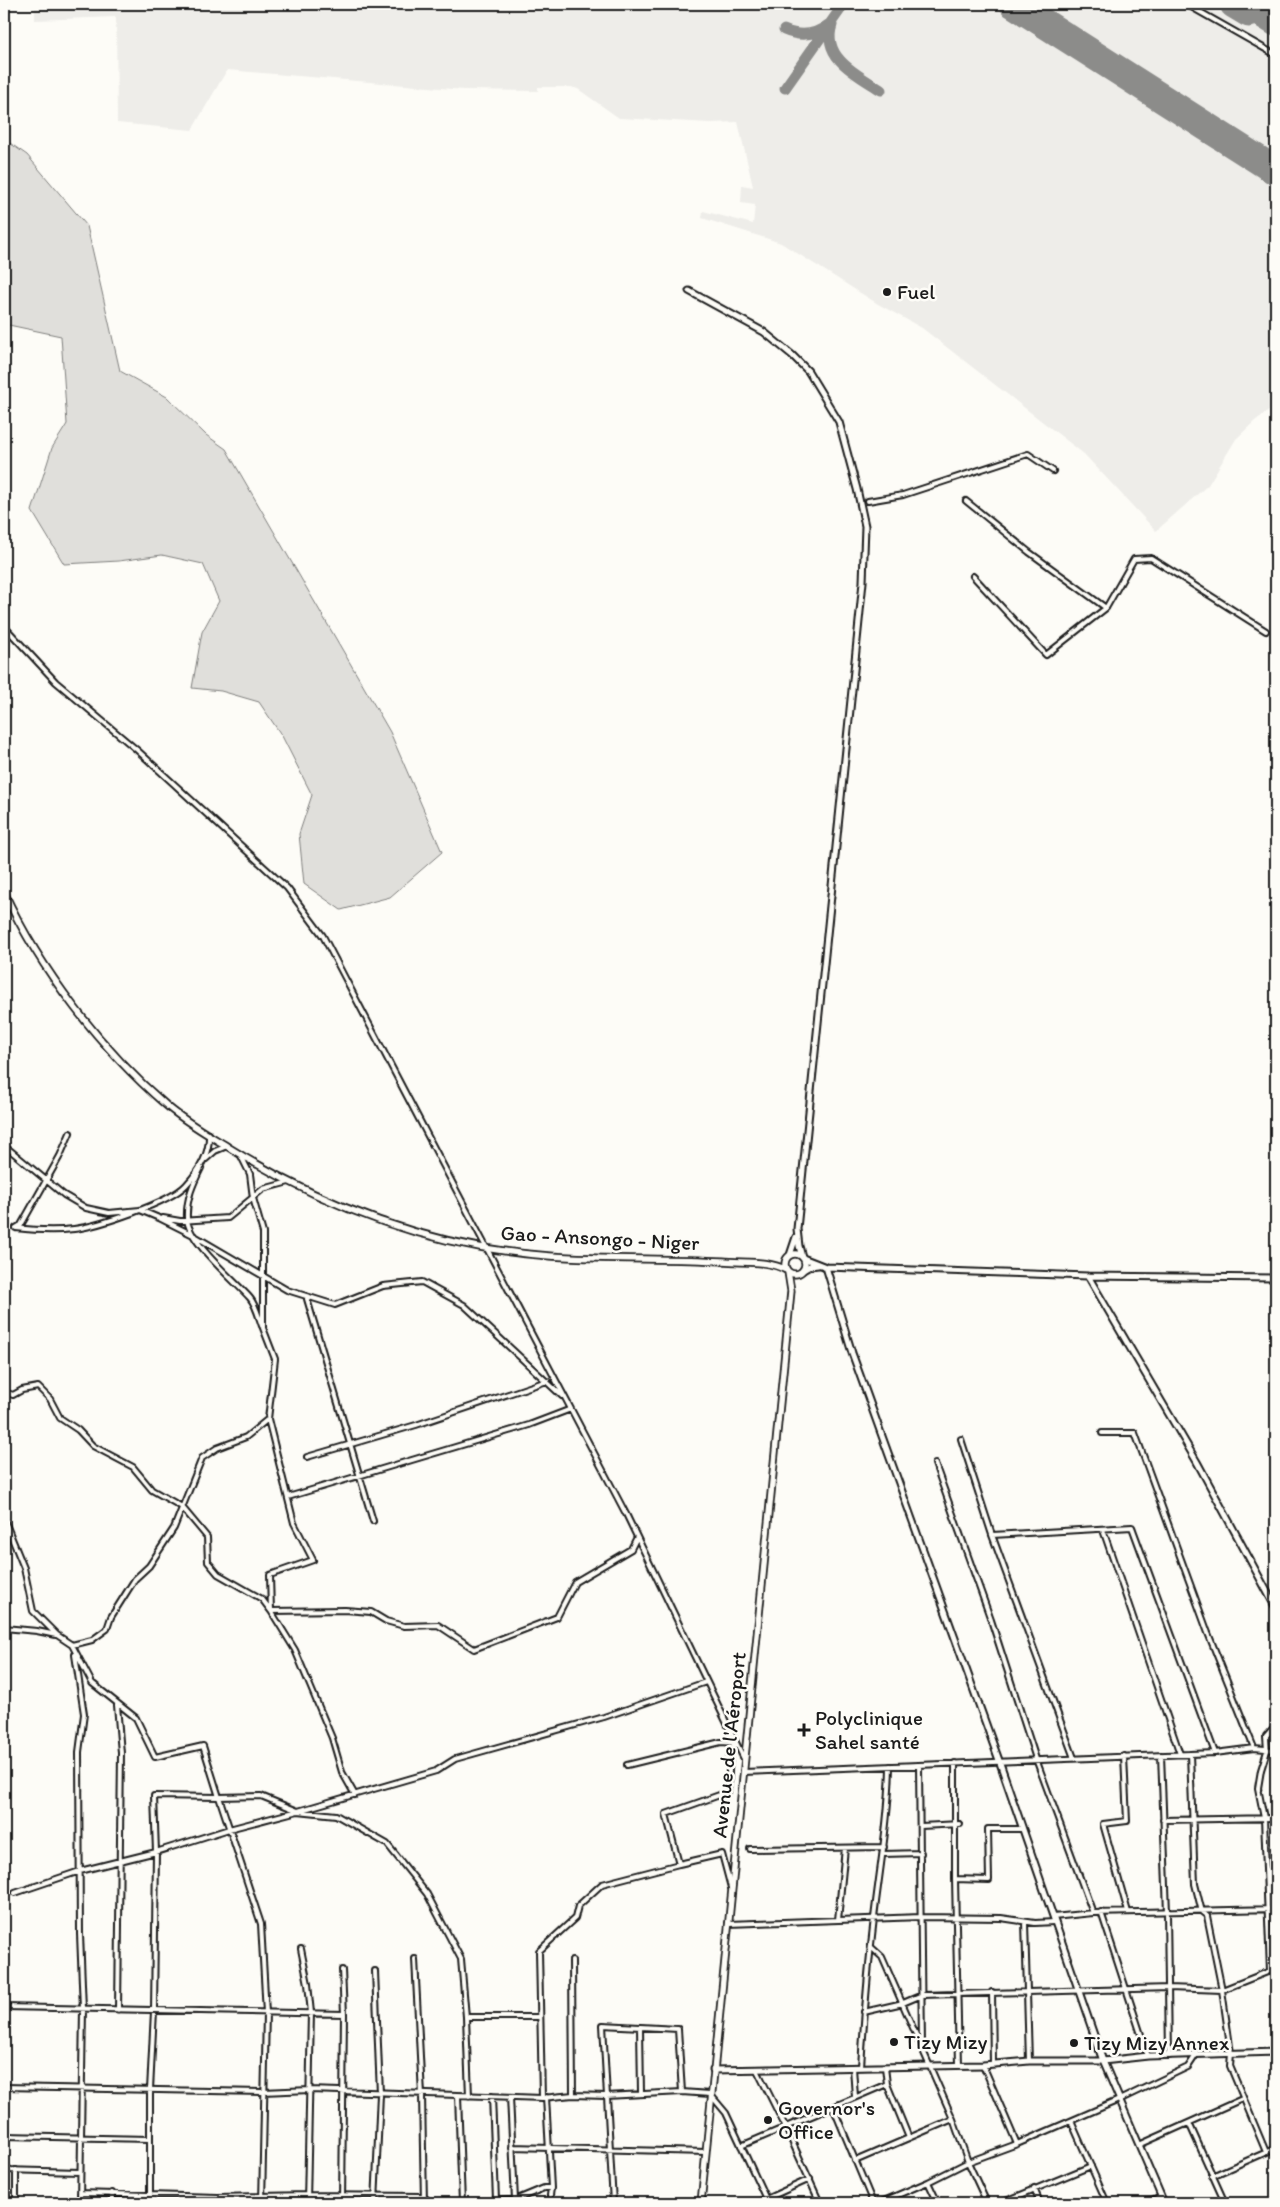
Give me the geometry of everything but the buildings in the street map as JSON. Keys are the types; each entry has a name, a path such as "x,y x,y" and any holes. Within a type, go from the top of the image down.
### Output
{"main road":[{"name":"Gao - Ansongo - Niger","path":"4,892 31,943 59,984 124,1066 168,1107 240,1154 320,1198 384,1223 439,1239 488,1248 550,1256 655,1258 767,1264"},
{"path":"767,1264 796,1254 803,1258 805,1264 794,1281 791,1291"},
{"path":"788,1256 784,1264 791,1291"},
{"path":"767,1264 793,1275 801,1272"},
{"name":"Avenue de l'Aéroport","path":"701,2203 710,2094 791,1291"}],"street":[{"path":"1186,4 1276,55"},
{"path":"689,291 764,332 808,371 839,422 865,526 862,592 797,1234 788,1256"},
{"path":"868,502 903,495 1028,454 1053,471"},
{"path":"966,502 1029,552 1106,608"},
{"path":"973,576 1046,655 1106,608 1134,559 1151,558 1266,631"},
{"path":"4,626 56,682 137,750 287,888 324,936 637,1537 744,1760"},
{"path":"70,1133 60,1156 21,1225 16,1228 74,1229 140,1210 186,1186 205,1160 215,1151 227,1146"},
{"path":"209,1134 209,1146 205,1160 189,1194 186,1220 193,1235 227,1277 252,1300 275,1359 268,1419 294,1523 313,1560 270,1575 271,1611"},
{"path":"4,1147 64,1195 86,1208 109,1213 140,1210 193,1235 288,1290 335,1305 383,1286 422,1282 464,1305 566,1400"},
{"path":"240,1154 250,1174 263,1233 263,1328"},
{"path":"159,1218 186,1220 228,1218 263,1189 289,1182"},
{"path":"797,1234 803,1258 823,1266 852,1353 1000,1763 1103,2061 1164,2203"},
{"path":"801,1272 810,1266 823,1266 1088,1276 1276,1278"},
{"path":"1088,1276 1197,1462 1276,1608"},
{"path":"307,1299 373,1521"},
{"path":"307,1457 416,1425 547,1381"},
{"path":"4,1392 13,1395 38,1387 50,1399 60,1418 78,1430 94,1446 133,1467 152,1490 182,1507 207,1537 208,1562 218,1574 262,1599 295,1650 332,1738 342,1772 355,1795"},
{"path":"288,1497 529,1425 571,1409"},
{"path":"72,1645 92,1640 108,1630 111,1617 135,1578 149,1566 174,1528 202,1458 217,1448 246,1437 268,1419"},
{"path":"1102,1433 1135,1433 1208,1633 1254,1748"},
{"path":"961,1439 992,1535 1074,1758"},
{"path":"935,1464 991,1620 1036,1759 1092,1913"},
{"path":"4,1519 24,1568 33,1612 57,1635 72,1645 92,1683 117,1705 136,1718 155,1757 203,1746 261,1924 266,2013 262,2092 262,2203"},
{"path":"992,1535 1132,1527 1215,1753"},
{"path":"1103,1530 1180,1754"},
{"path":"271,1611 345,1610 371,1612 386,1621 404,1626 438,1625 474,1649 557,1617 575,1582 630,1549 637,1537"},
{"path":"4,1628 57,1635"},
{"path":"74,1650 84,1714 79,1752 83,2009 80,2203"},
{"path":"15,1893 80,1871 156,1852 229,1829 436,1771 455,1759 604,1716 706,1682"},
{"path":"117,1705 121,1754 118,2010"},
{"path":"864,2012 903,2004 922,1995 1168,1988 1222,1990 1270,1971 1264,1818 1258,1788 1261,1770 1268,1751 1266,1736 1276,1725"},
{"path":"627,1765 721,1742 736,1743"},
{"path":"679,1864 666,1814 728,1792 730,1750 736,1743"},
{"path":"743,1772 1215,1753 1254,1748 1268,1751 1276,1750"},
{"path":"1190,1754 1195,1884 1202,1912 1207,1916 1222,1990 1231,2053 1230,2066 1242,2099 1266,2152"},
{"path":"1161,1755 1167,1912 1169,2056"},
{"path":"1124,1756 1127,1821 1103,1824 1128,1912"},
{"path":"955,1763 958,1824 955,1879 960,2065"},
{"path":"919,1765 922,2047"},
{"path":"861,2067 864,2012 884,1847 890,1766"},
{"path":"150,2203 150,2090 154,2011 156,1852 154,1796 261,1796 298,1811 336,1815 387,1844 427,1894 461,1959 466,2017 469,2096"},
{"path":"1163,1820 1276,1818"},
{"path":"921,1826 958,1824"},
{"path":"955,1879 989,1880 988,1829 1022,1829"},
{"path":"750,1849 884,1847"},
{"path":"838,1920 845,1848"},
{"path":"883,1854 921,1853"},
{"path":"549,2203 551,2188 549,2148 539,2017 539,1951 576,1918 578,1906 602,1884 722,1854 731,1888"},
{"path":"728,1924 921,1917 1001,1918 1035,1923 1101,1912 1202,1912 1276,1909"},
{"path":"1101,1912 1148,2056"},
{"path":"1025,1922 1029,2061"},
{"path":"871,1948 882,1957 953,2119 968,2162 987,2203"},
{"path":"301,1949 311,2013 307,2203"},
{"path":"415,1959 422,2094 424,2203"},
{"path":"572,1961 573,2095"},
{"path":"342,1970 344,2014 342,2203"},
{"path":"375,1971 380,2094 376,2203"},
{"path":"992,1992 993,2064"},
{"path":"4,2007 344,2014"},
{"path":"466,2017 539,2017"},
{"path":"613,2203 606,2096 604,2025 678,2029 682,2092"},
{"path":"640,2027 641,2093"},
{"path":"713,2070 983,2065 1029,2061 1103,2061 1148,2056 1276,2052"},
{"path":"879,2203 968,2162 1018,2144 1119,2100 1188,2067 1196,2056"},
{"path":"983,2065 1018,2144"},
{"path":"853,2067 855,2097"},
{"path":"885,2067 887,2084 909,2138"},
{"path":"757,2070 786,2126 820,2203"},
{"path":"741,2146 887,2084"},
{"path":"4,2086 262,2092 310,2090 380,2094 544,2098 573,2095 606,2096 682,2092 710,2094 726,2113 766,2199"},
{"path":"458,2096 462,2202 515,2200 544,2188 551,2188"},
{"path":"492,2096 496,2200"},
{"path":"510,2097 515,2200"},
{"path":"1139,2146 1242,2099"},
{"path":"832,2107 873,2203"},
{"path":"855,2161 953,2119"},
{"path":"1071,2121 1107,2203"},
{"path":"1189,2123 1225,2203"},
{"path":"4,2136 82,2136 150,2139"},
{"path":"512,2147 706,2152"},
{"path":"1212,2176 1276,2148"},
{"path":"1001,2203 1091,2166"},
{"path":"4,2170 80,2172"},
{"path":"16,2170 16,2203"},
{"path":"757,2203 810,2179"},
{"path":"928,2182 938,2203"},
{"path":"1034,2188 1040,2203"},
{"path":"80,2193 185,2196 423,2196 431,2203"},
{"path":"112,2193 112,2203"},
{"path":"185,2196 185,2203"},
{"path":"218,2196 218,2203"},
{"path":"1148,2203 1161,2197"},
{"path":"1270,2203 1276,2200"}],"shaded area":[{"path":"35,4 1276,4 1276,406 1256,420 1236,439 1208,485 1156,531 1084,454 922,328 878,304 781,243 702,218 703,211 753,224 755,205 741,203 742,185 753,187 738,122 710,123 619,118 578,89 571,87 538,87 538,91 464,90 227,70 192,130 117,123 116,17 35,20"},
{"path":"4,139 27,155 87,226 120,371 167,397 206,435 226,449 390,732 442,852 390,897 341,910 304,884 299,834 312,795 282,736 259,702 221,691 192,688 202,632 219,601 203,564 162,555 119,561 64,564 32,511 52,448 67,424 61,336 4,324"}],"taxiway":[{"path":"785,88 844,4"},
{"path":"784,30 796,34 807,34 823,29 828,25"},
{"path":"832,25 830,37 832,47 837,56 852,72 881,90"}],"runway":[{"path":"1014,4 1276,171"},
{"path":"1234,4 1249,13 1252,7 1276,22"}],"place":[{"name":"Fuel","path":"887,292"},
{"name":"Polyclinique Sahel santé","path":"804,1730"},
{"name":"Tizy Mizy","path":"894,2042"},
{"name":"Tizy Mizy Annex","path":"1074,2043"},
{"name":"Governor's Office","path":"768,2120"}]}
